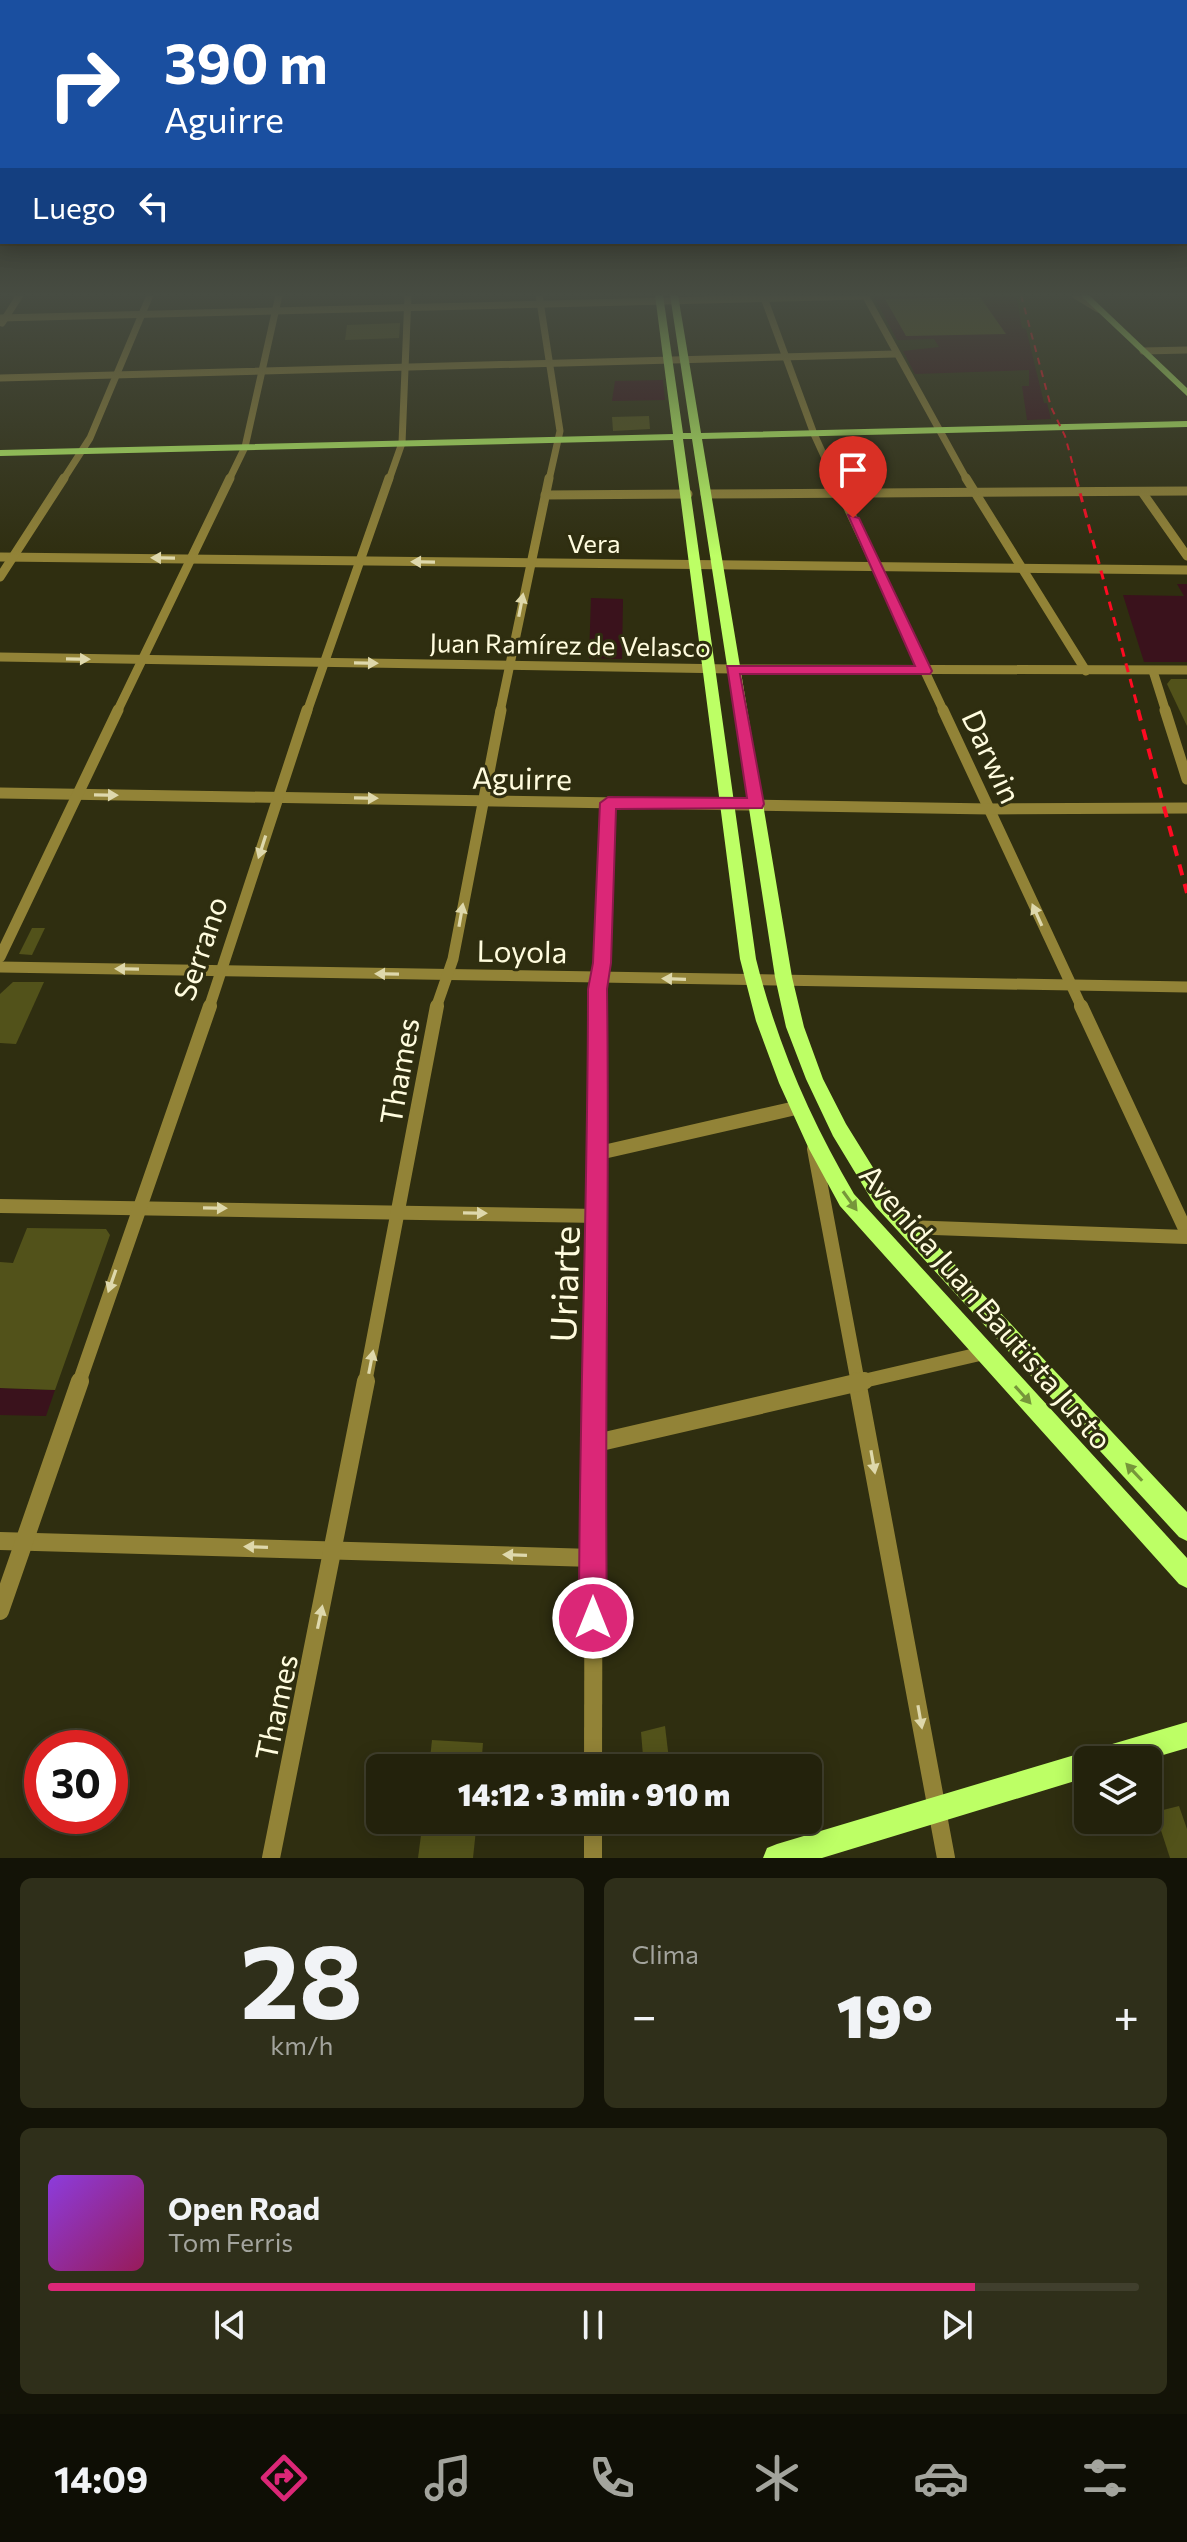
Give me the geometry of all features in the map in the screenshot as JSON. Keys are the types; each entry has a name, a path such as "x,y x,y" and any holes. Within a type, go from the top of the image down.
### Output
{"main road":[{"name":"Avenida Juan Bautista Justo","path":"671,382 752,981 811,1134 847,1200 1187,1576"},
{"name":"Avenida Juan Bautista Justo","path":"688,382 784,982 806,1056 830,1110 867,1177 905,1227 1187,1529"},
{"path":"0,453 1187,424"},
{"path":"1150,1746 1187,1735"},
{"path":"777,1858 1074,1768"}],"street":[{"path":"0,577 82,451 114,382"},
{"path":"0,957 245,447 260,382"},
{"name":"Serrano","path":"0,1611 137,1207 222,970 324,662 402,443 404,382"},
{"name":"Thames","path":"271,1858 400,1211 436,1009 447,975 529,564 558,439 551,382"},
{"name":"Darwin","path":"795,382 814,434 841,493 1187,1235"},
{"path":"910,382 1019,569 1086,671"},
{"path":"705,494 1187,491"},
{"path":"1142,492 1187,556"},
{"path":"545,495 688,494"},
{"name":"Vera","path":"0,557 1187,570"},
{"name":"Juan Ramírez de Velasco","path":"0,657 710,669 1187,670"},
{"path":"1153,671 1187,779"},
{"name":"Aguirre","path":"0,793 990,809 1187,808"},
{"name":"Uriarte","path":"593,1754 592,1444 599,1216 597,989 601,977 608,803"},
{"name":"Loyola","path":"0,967 1187,987"},
{"path":"599,1153 800,1107"},
{"path":"811,1134 946,1858"},
{"path":"0,1206 599,1216"},
{"path":"905,1227 1187,1235"},
{"path":"592,1444 858,1385 882,1376 984,1353"},
{"path":"0,1541 593,1558"},
{"path":"593,1834 593,1858"}],"shaded area":[{"path":"615,382 663,382 665,400 612,401"},
{"path":"1029,382 1039,382 1051,419 1027,420 1022,386 1029,386"},
{"path":"1177,584 1187,584 1187,662 1144,662 1123,595 1184,596"},
{"path":"591,598 623,599 622,659 589,658"},
{"path":"0,1388 55,1390 46,1416 0,1415"}],"building":[{"path":"649,416 650,429 613,431 612,417"},
{"path":"1171,679 1187,679 1187,726 1167,684"},
{"path":"32,928 45,928 32,955 19,954"},
{"path":"13,982 44,982 16,1044 0,1043 0,994"},
{"path":"27,1228 106,1229 110,1235 55,1390 0,1388 0,1262 13,1263"},
{"path":"665,1726 668,1754 643,1754 641,1732"},
{"path":"432,1740 483,1743 482,1754 430,1754"},
{"path":"1179,1806 1187,1829 1187,1858 1170,1858 1162,1833 1162,1810"},
{"path":"421,1834 476,1834 473,1858 418,1858"}],"railway":[{"path":"1044,382 1051,407 1065,436 1077,480"},
{"path":"1076,478 1139,712"},
{"path":"1138,710 1187,893"}],"route":[{"path":"593,1618 592,1444 599,1216 597,989 602,963 608,803 756,804 732,669 925,671 853,518"}]}
